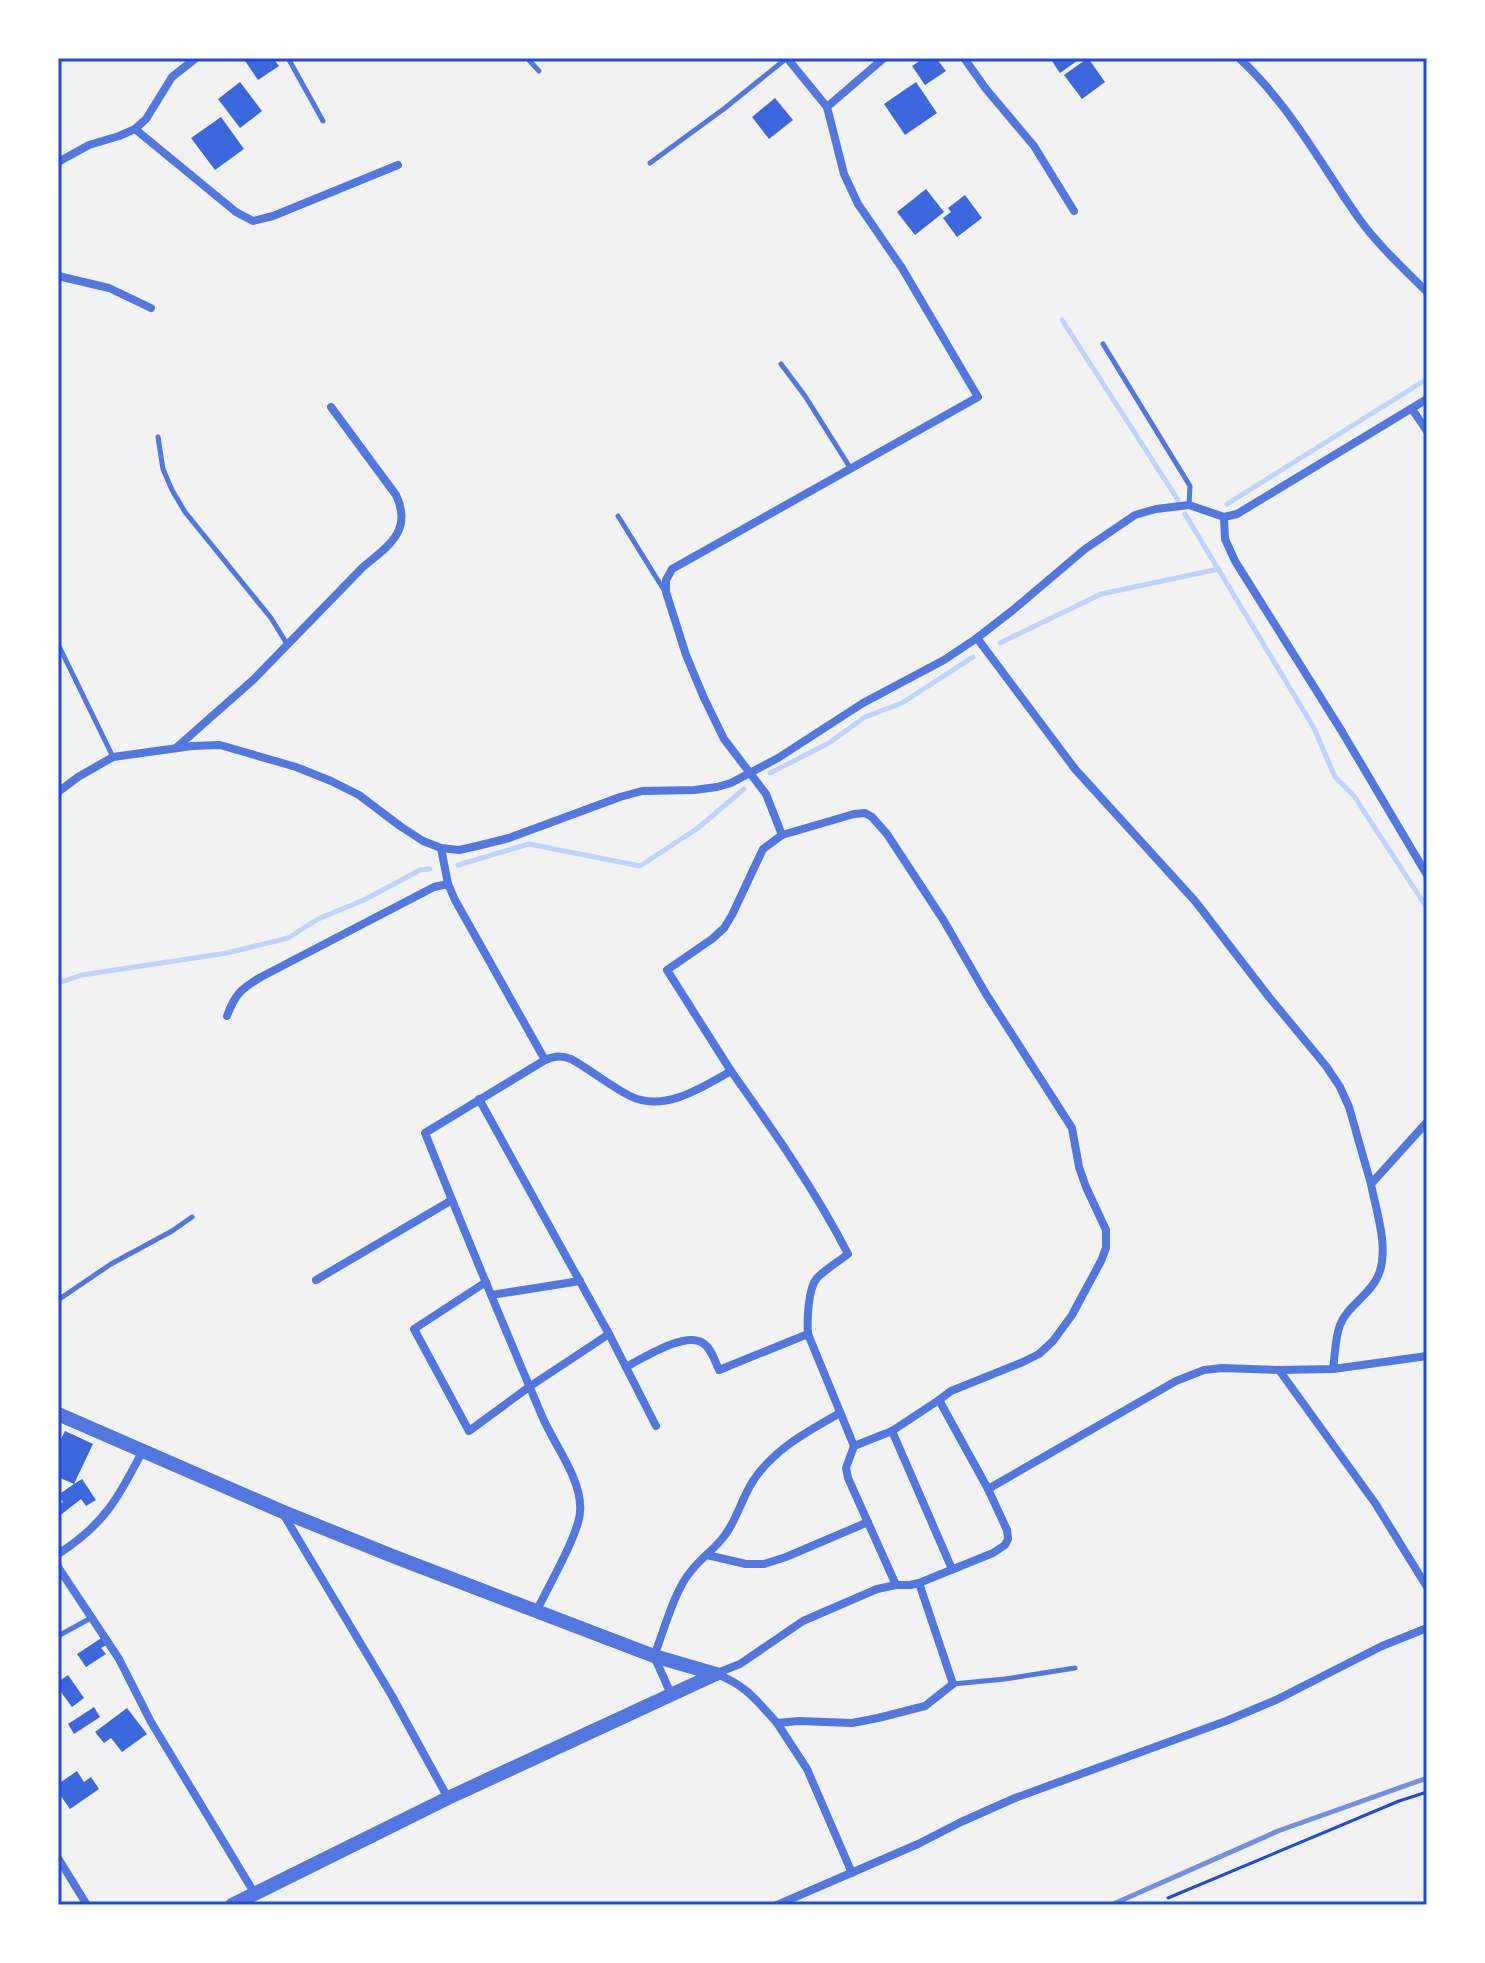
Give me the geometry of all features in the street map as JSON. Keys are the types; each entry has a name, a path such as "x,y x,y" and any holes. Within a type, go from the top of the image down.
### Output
{"street":[{"path":"58,162 89,145 135,129 146,119 172,77 196,58"},
{"path":"782,835 766,794 724,739 704,698 686,655 666,592 666,580 672,569 978,397 902,268 858,204 844,174 827,107 787,58"},
{"path":"827,107 884,58"},
{"path":"964,58 1034,146 1074,211"},
{"path":"1239,58 1265,83 1292,117 1362,223 1427,292"},
{"path":"135,129 236,212 253,221 273,216 398,165"},
{"path":"58,276 109,288 151,308"},
{"path":"58,792 113,757 220,745 296,767 359,795 423,841 441,848 459,850 509,838 642,791 694,790 731,783 820,732 863,703 944,660 1013,610 1085,549 1135,515 1189,505 1224,517 1237,514 1427,399"},
{"path":"176,748 253,680 395,537 402,522 402,508 396,495 331,407"},
{"path":"1412,409 1427,431"},
{"path":"1224,517 1225,539 1235,561 1427,875"},
{"path":"977,638 1075,769 1195,901 1340,1087 1349,1107 1371,1184 1382,1240 1382,1261 1378,1278 1340,1326 1333,1369"},
{"path":"854,1446 892,1431 964,1385 1039,1354 1072,1315 1106,1248 1106,1230 1079,1167 1072,1128 986,994 944,921 879,824 865,813 782,835 763,849 724,928 667,970 800,1171 848,1254 816,1279 811,1287 808,1334 854,1446 846,1468 848,1478 896,1585"},
{"path":"441,848 448,884 545,1060"},
{"path":"227,1016 242,988 434,887 448,884"},
{"path":"536,1612 581,1514 579,1494 529,1387 425,1133 553,1057 571,1059 632,1097 647,1101 679,1099 731,1071"},
{"path":"479,1099 609,1334 656,1426"},
{"path":"1371,1184 1427,1122"},
{"path":"316,1280 452,1200"},
{"path":"491,1295 580,1281"},
{"path":"486,1282 414,1329 469,1431 609,1334"},
{"path":"626,1367 671,1345 694,1339 709,1349 719,1370 808,1334"},
{"path":"988,1489 1189,1375 1204,1370 1333,1369 1427,1356"},
{"path":"1279,1370 1375,1503 1427,1587"},
{"path":"232,1905 448,1798 740,1664 803,1621 877,1589 919,1583 1000,1550 1008,1539 1007,1530 939,1400"},
{"path":"671,1694 654,1656 681,1586 723,1538 755,1479 771,1459 791,1442 840,1413"},
{"path":"58,1414 281,1511 536,1612 654,1656 731,1680 746,1689 777,1723 807,1769 852,1873"},
{"path":"892,1431 952,1569"},
{"path":"58,1554 99,1522 119,1496 143,1450"},
{"path":"281,1511 392,1696 448,1798"},
{"path":"707,1555 746,1564 764,1564 868,1522"},
{"path":"58,1567 119,1659 164,1745 255,1894"},
{"path":"777,1723 852,1723 878,1718 925,1706 953,1684 919,1583"},
{"path":"777,1905 1015,1798 1276,1700 1382,1646 1427,1628"},
{"path":"58,1858 87,1905"}],"lane":[{"path":"288,58 323,121"},
{"path":"527,58 539,71"},
{"path":"650,163 787,58"},
{"path":"1103,344 1190,486 1189,505"},
{"path":"781,364 851,469"},
{"path":"158,437 163,469 185,512 271,618 287,644"},
{"path":"618,516 666,592"},
{"path":"58,644 113,757"},
{"path":"58,1300 111,1264 192,1217"},
{"path":"58,1636 92,1617"},
{"path":"953,1684 1075,1668"}],"path":[{"path":"1168,1898 1384,1806 1427,1792"}],"building":[{"path":"243,58 273,58 279,66 258,80"},
{"path":"924,58 936,58 946,71 925,85 912,66"},
{"path":"1050,58 1081,58 1060,73"},
{"path":"1088,58 1105,82 1082,99 1064,75"},
{"path":"240,82 262,111 240,128 218,99"},
{"path":"916,82 937,113 905,135 884,104"},
{"path":"775,98 793,120 769,139 752,117"},
{"path":"221,117 244,149 215,170 191,138"},
{"path":"926,189 944,212 915,235 897,212"},
{"path":"965,195 982,218 957,237 943,218 951,212 948,208"},
{"path":"65,1431 93,1444 74,1484 58,1477 58,1445"},
{"path":"82,1479 96,1500 86,1506 81,1499 58,1517 58,1506 63,1502 58,1495"},
{"path":"103,1637 108,1644 101,1648 106,1654 86,1667 77,1654"},
{"path":"68,1675 84,1698 72,1707 58,1688 58,1682"},
{"path":"94,1707 100,1717 74,1734 68,1724"},
{"path":"127,1708 147,1734 122,1752 111,1738 104,1743 95,1732"},
{"path":"77,1771 84,1782 91,1777 99,1789 70,1809 58,1792 58,1784"}],"waterway":[{"path":"1062,320 1178,500"},
{"path":"1227,504 1427,379"},
{"path":"1185,514 1314,728 1335,777 1354,796 1427,908"},
{"path":"1000,643 1101,594 1219,569"},
{"path":"770,773 829,743 865,717 902,703 973,657"},
{"path":"458,865 529,844 640,866 698,828 744,789"},
{"path":"58,983 82,975 227,953 288,938 318,919 364,900 420,870 430,869"}],"railway":[{"path":"1111,1905 1278,1831 1427,1778"}]}
